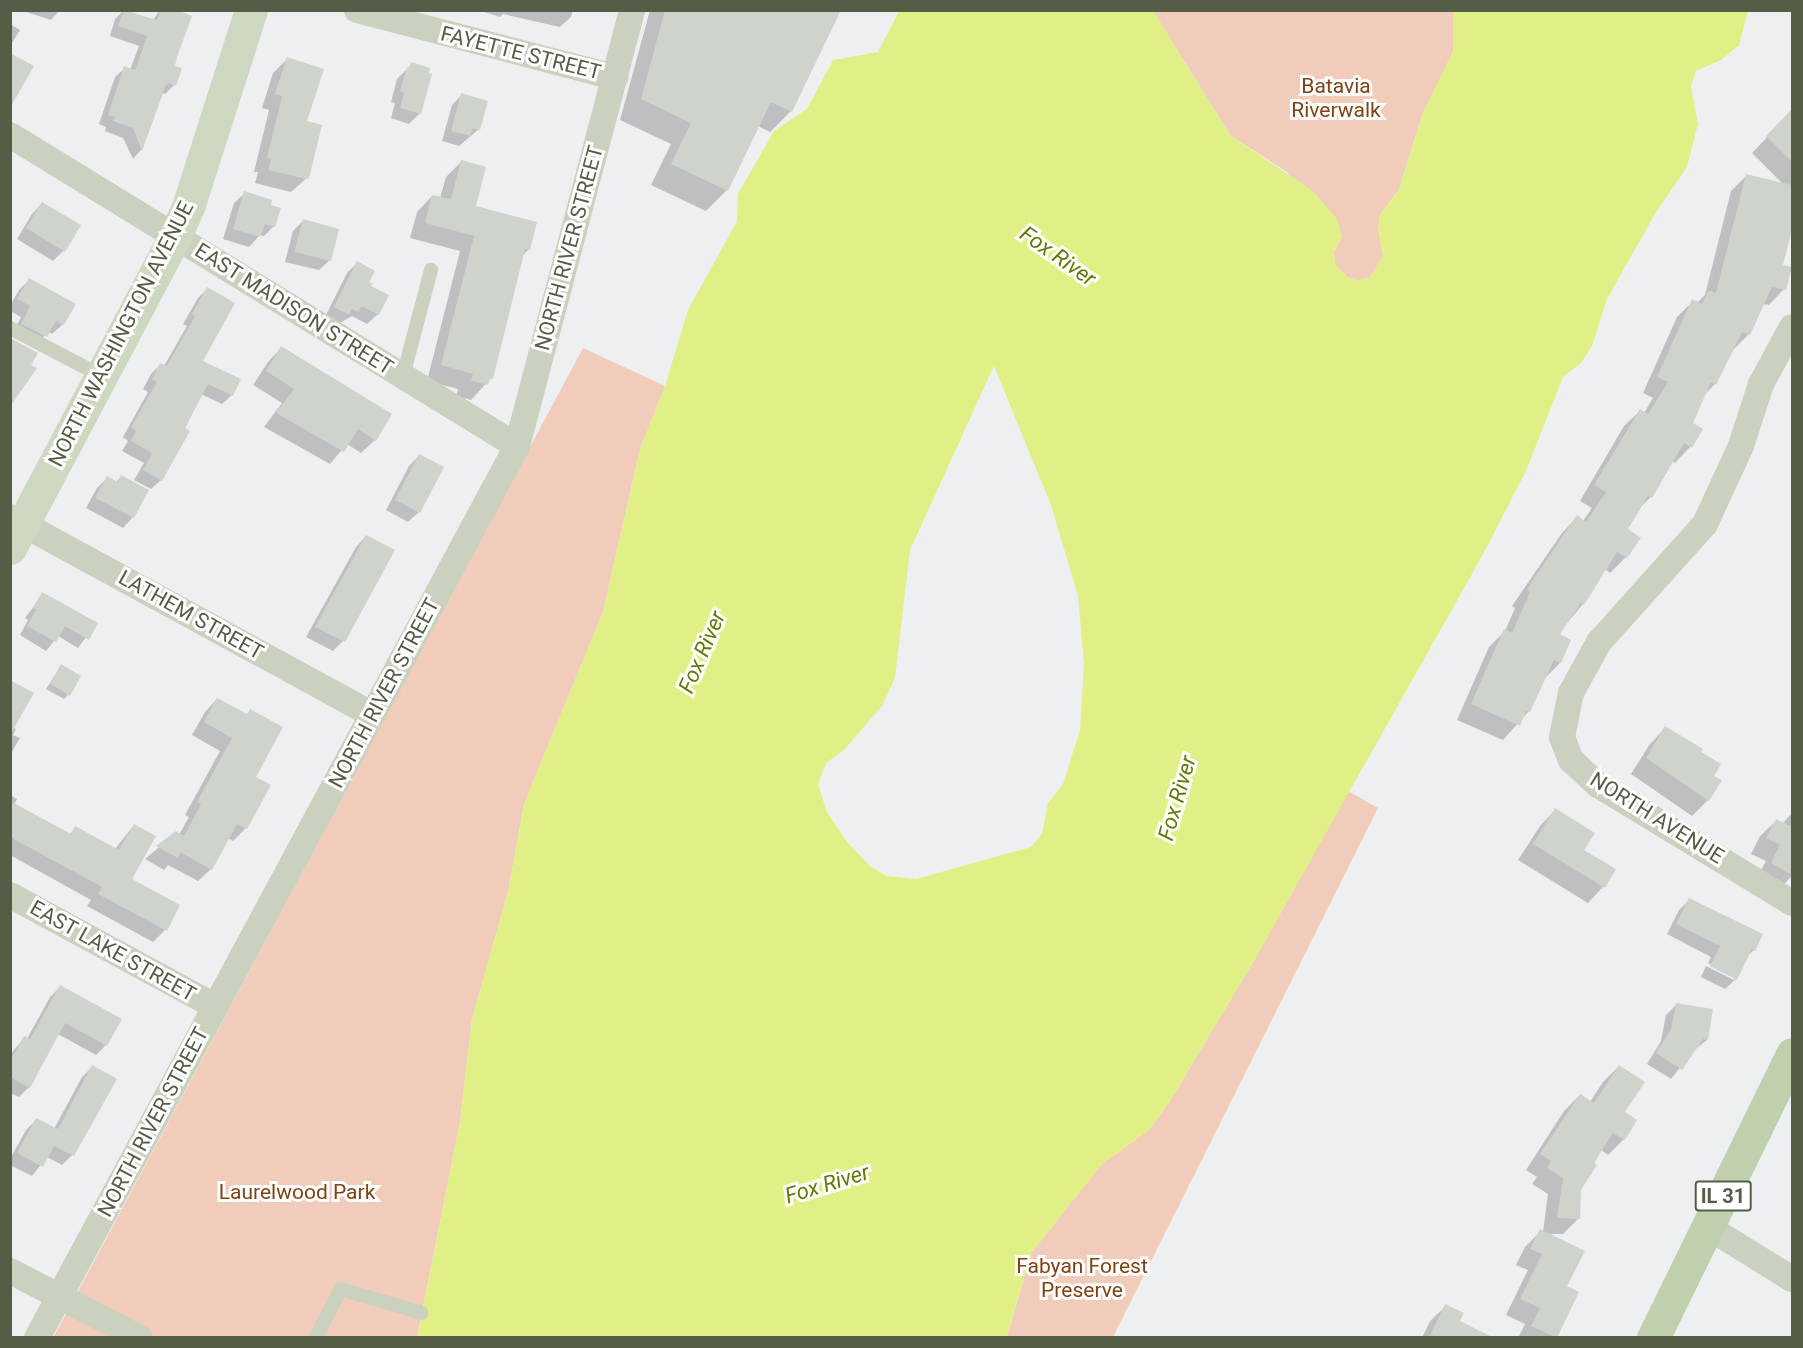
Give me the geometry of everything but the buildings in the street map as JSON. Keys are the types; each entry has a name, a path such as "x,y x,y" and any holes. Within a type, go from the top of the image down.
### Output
{"main road":[{"name":"NORTH WASHINGTON AVENUE","path":"15,530 102,376 175,236 189,204 251,10"},
{"name":"IL 31","path":"1653,1338 1792,1054"}],"street":[{"name":"FAYETTE STREET","path":"357,10 615,77"},
{"name":"NORTH RIVER STREET","path":"37,1338 517,446 632,10"},
{"name":"EAST MADISON STREET","path":"10,135 517,446"},
{"name":"NORTH AVENUE","path":"1792,327 1761,384 1741,446 1705,524 1599,642 1571,693 1562,737 1571,760 1598,785 1792,903"},
{"name":"LATHEM STREET","path":"15,530 372,714"},
{"name":"EAST LAKE STREET","path":"10,895 216,1007"},
{"path":"1708,1227 1792,1279"},
{"path":"10,1270 140,1338"}],"lane":[{"path":"403,376 431,270"},
{"path":"10,328 102,376"},
{"path":"315,1338 341,1289 422,1313"}],"green space":[{"name":"Batavia Riverwalk","path":"1153,11 1453,11 1453,52 1423,113 1399,189 1380,215 1378,228 1383,256 1370,277 1357,281 1347,277 1335,264 1334,252 1342,236 1287,172 1230,135"},
{"name":"Laurelwood Park","path":"583,348 665,386 640,449 603,612 524,804 508,892 472,1019 460,1122 417,1337 53,1338"},
{"name":"Fabyan Forest Preserve","path":"1348,791 1378,808 1113,1337 1007,1338 1031,1253 1102,1164 1149,1130 1170,1101 1255,959"}],"water":[{"name":"Fox River","path":"899,11 1153,11 1230,135 1314,192 1337,219 1342,236 1334,252 1335,264 1347,277 1357,281 1370,277 1383,256 1378,228 1380,215 1399,189 1423,113 1453,52 1453,11 1748,11 1739,45 1721,60 1696,71 1691,86 1698,124 1687,167 1655,214 1607,299 1592,346 1581,363 1563,377 1526,471 1481,558 1255,959 1170,1101 1149,1130 1102,1164 1031,1253 1007,1337 417,1338 460,1122 472,1019 508,892 524,804 603,612 640,449 665,386 688,310 737,221 738,194 774,131 807,109 833,60 878,52","holes":["994,366 1051,505 1078,596 1084,664 1080,730 1063,784 1048,803 1042,834 1031,847 916,879 887,876 871,867 847,842 827,812 818,784 826,763 844,750 882,706 895,678 910,550"]}]}
